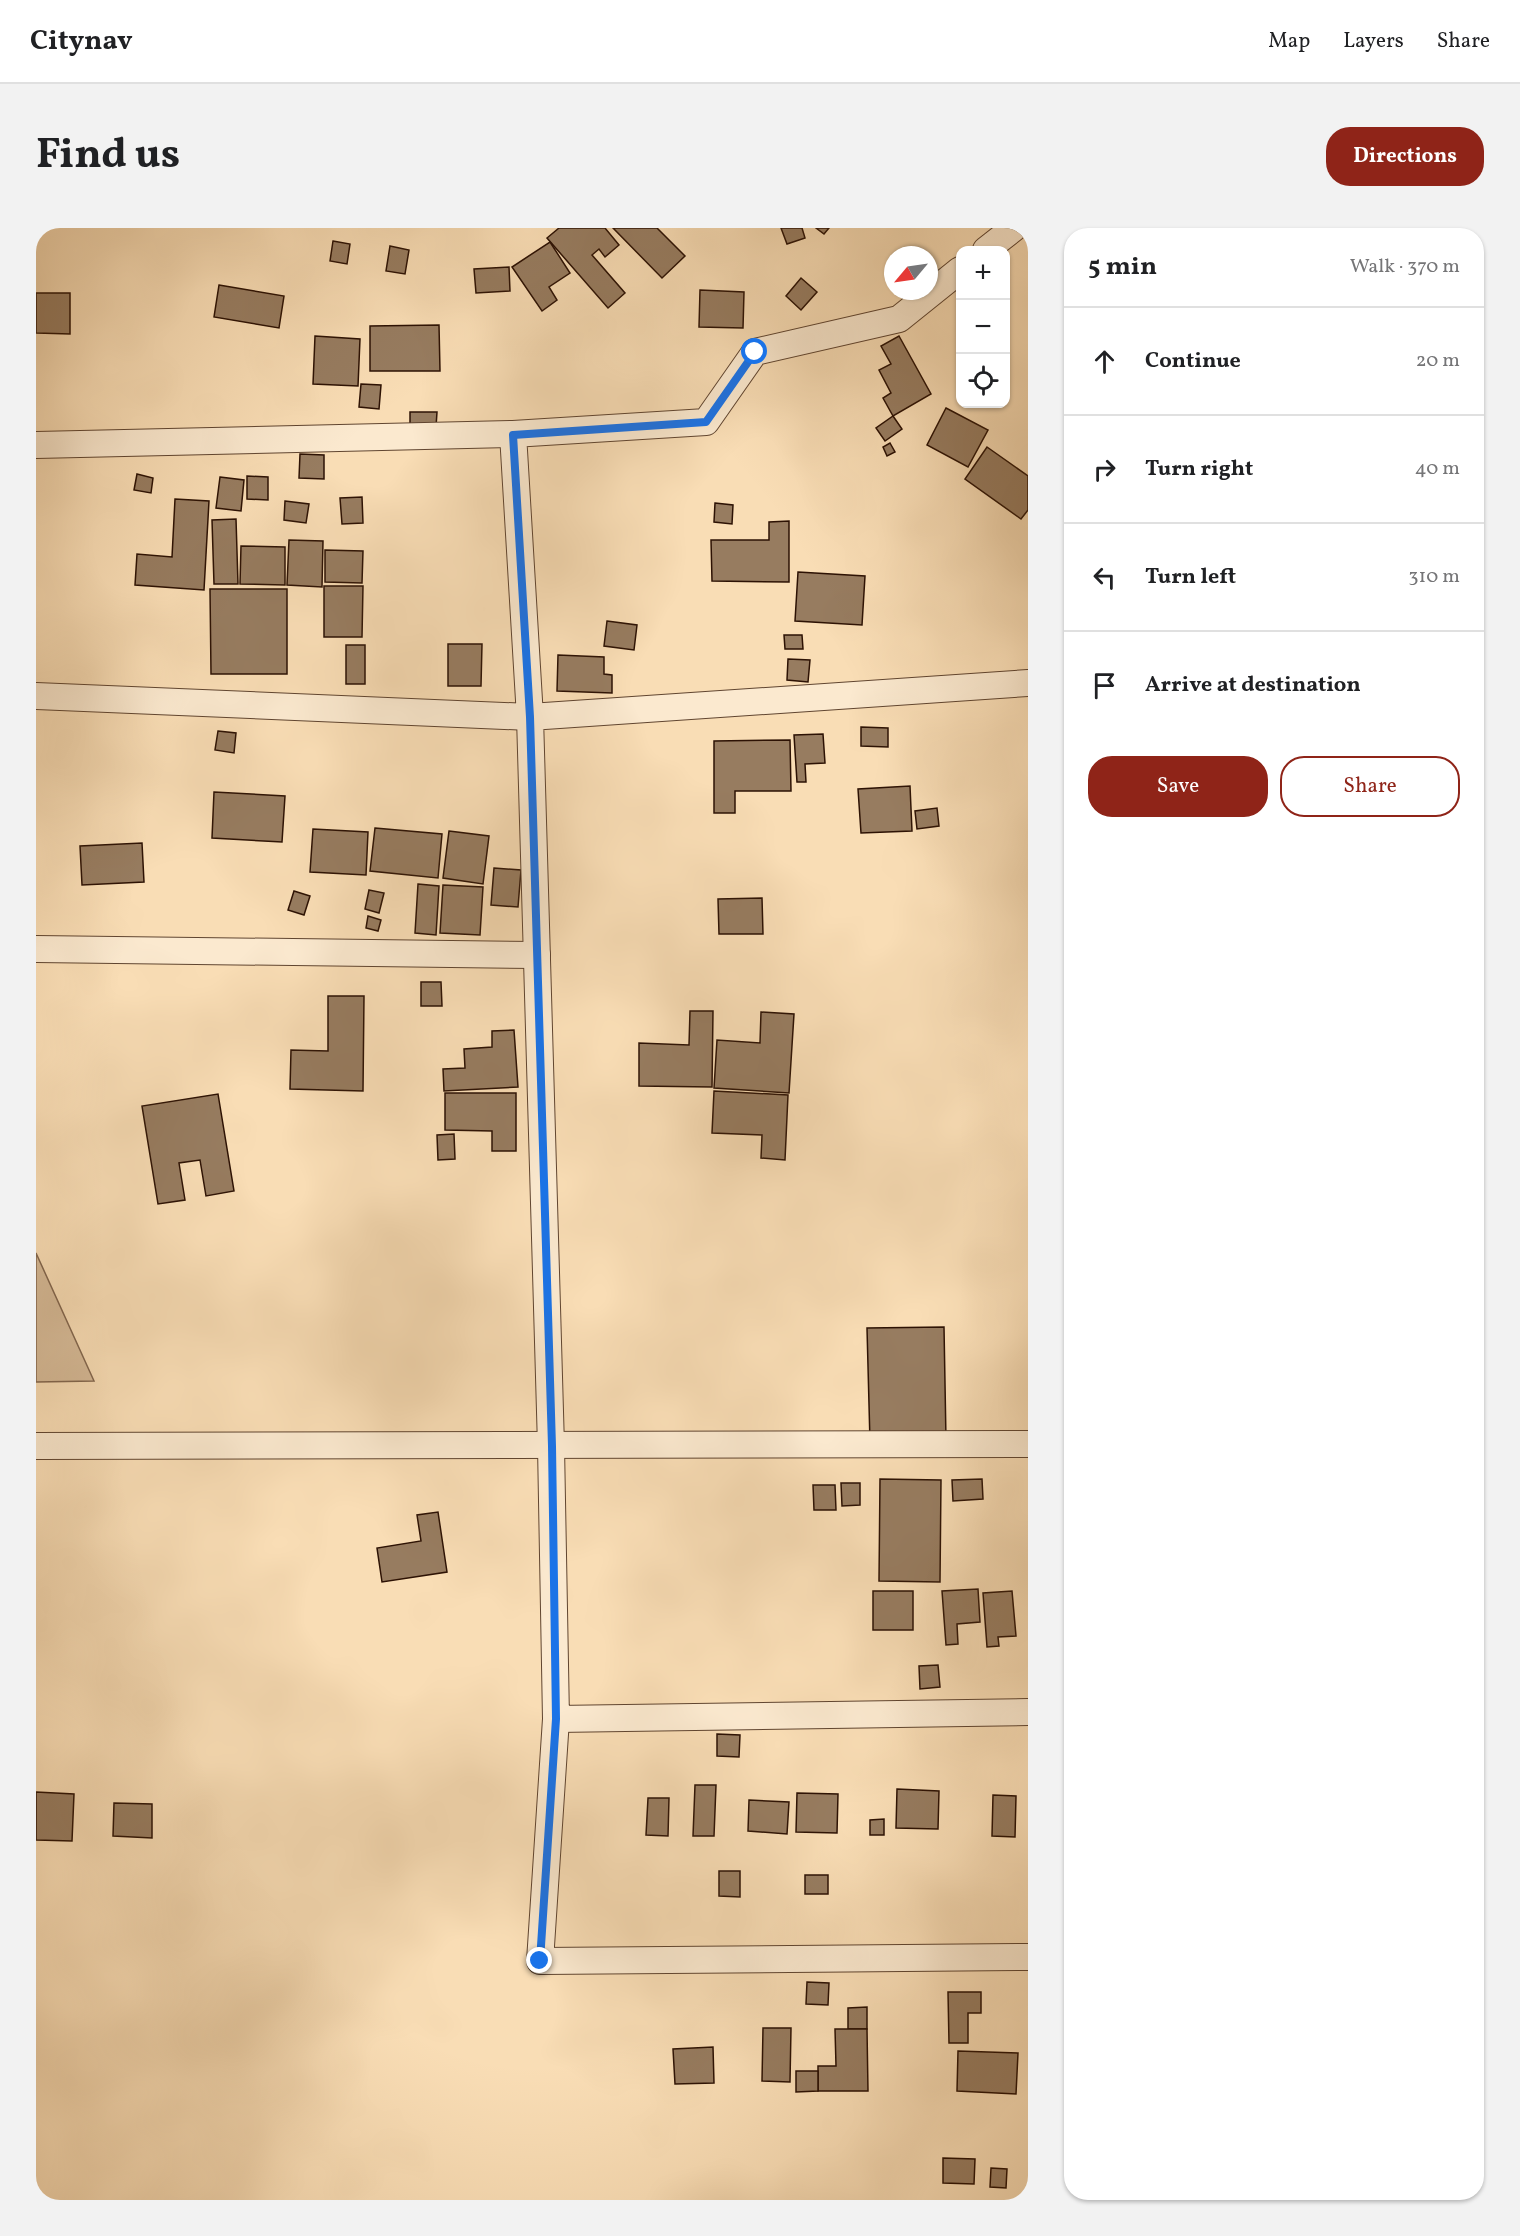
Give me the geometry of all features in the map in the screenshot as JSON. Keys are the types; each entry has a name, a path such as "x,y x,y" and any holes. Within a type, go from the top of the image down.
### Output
{"street":[{"path":"991,246 1014,228 1028,237"},
{"path":"36,445 513,435 706,422 755,352 898,319 956,273"},
{"path":"513,435 530,717 552,1446 556,1719 540,1961 1028,1957"},
{"path":"36,696 530,717 1028,683"},
{"path":"36,949 537,955"},
{"path":"36,1446 1028,1444"},
{"path":"556,1719 1028,1712"}],"shaded area":[{"path":"36,1253 94,1381 36,1382"}],"building":[{"path":"559,228 605,228 619,245 605,257 599,249 592,255 625,293 608,308 547,238"},
{"path":"613,228 657,228 685,256 662,278"},
{"path":"781,228 802,228 805,238 787,244"},
{"path":"816,228 829,228 824,234"},
{"path":"333,241 350,244 347,264 330,261"},
{"path":"550,242 570,273 549,287 557,300 542,311 512,267"},
{"path":"390,246 409,250 405,274 386,271"},
{"path":"509,267 510,291 476,293 474,269"},
{"path":"801,278 817,292 801,310 786,296"},
{"path":"219,285 284,296 279,328 214,317"},
{"path":"700,290 744,292 743,328 699,327"},
{"path":"36,293 70,293 70,334 36,333"},
{"path":"439,325 440,371 370,371 370,326"},
{"path":"315,336 360,339 358,386 313,384"},
{"path":"899,336 931,394 893,416 883,398 891,393 879,370 891,364 881,346"},
{"path":"361,384 381,385 379,409 359,407"},
{"path":"946,408 988,430 968,467 927,445"},
{"path":"410,412 437,412 436,427 410,426"},
{"path":"893,416 902,429 885,441 876,428"},
{"path":"890,443 895,452 887,456 883,447"},
{"path":"987,447 1028,476 1028,510 1021,519 965,479"},
{"path":"300,454 324,455 324,479 299,478"},
{"path":"137,474 153,478 151,493 134,490"},
{"path":"247,476 268,477 268,500 247,499"},
{"path":"220,477 244,480 241,511 216,508"},
{"path":"362,497 363,523 342,524 340,498"},
{"path":"175,499 209,501 204,590 135,585 137,554 172,557"},
{"path":"285,501 309,504 306,523 284,520"},
{"path":"715,503 733,505 732,524 714,522"},
{"path":"236,519 238,584 214,584 212,520"},
{"path":"789,521 789,582 712,581 711,540 769,540 769,522"},
{"path":"289,540 323,541 322,587 287,585"},
{"path":"241,546 285,547 285,585 240,584"},
{"path":"325,550 363,551 362,583 325,582"},
{"path":"798,572 865,576 862,625 795,621"},
{"path":"324,586 363,586 362,637 324,637"},
{"path":"210,589 287,589 287,674 211,674"},
{"path":"607,621 637,625 634,650 604,646"},
{"path":"784,635 802,635 803,649 785,649"},
{"path":"448,644 482,644 481,686 448,686"},
{"path":"346,645 365,645 365,684 346,684"},
{"path":"558,655 604,657 604,674 612,675 612,693 557,691"},
{"path":"788,659 810,660 808,682 787,680"},
{"path":"861,727 888,728 888,747 861,746"},
{"path":"218,731 236,733 234,753 215,750"},
{"path":"823,734 825,763 805,764 806,782 797,782 794,735"},
{"path":"790,740 791,791 735,791 735,813 714,813 714,741"},
{"path":"910,786 912,831 861,833 858,789"},
{"path":"214,792 285,796 282,842 212,838"},
{"path":"937,808 939,826 917,829 915,811"},
{"path":"375,828 442,834 438,878 370,871"},
{"path":"313,829 368,832 366,875 310,872"},
{"path":"449,831 489,836 483,884 443,878"},
{"path":"142,843 144,882 82,885 80,846"},
{"path":"494,868 521,870 518,907 491,905"},
{"path":"418,884 439,886 436,935 415,933"},
{"path":"443,885 483,887 480,935 440,933"},
{"path":"369,890 384,893 379,913 365,909"},
{"path":"294,891 310,896 304,915 288,910"},
{"path":"762,898 763,934 719,934 718,899"},
{"path":"368,916 381,920 378,931 366,928"},
{"path":"421,982 441,982 442,1006 421,1006"},
{"path":"328,996 364,996 363,1091 290,1089 291,1050 328,1051"},
{"path":"690,1011 713,1011 712,1087 639,1086 639,1043 689,1045"},
{"path":"761,1012 794,1014 789,1093 714,1088 717,1040 760,1043"},
{"path":"514,1030 518,1087 444,1091 443,1069 465,1068 464,1049 492,1047 492,1031"},
{"path":"714,1091 788,1095 785,1160 761,1158 762,1135 712,1133"},
{"path":"445,1093 516,1093 516,1151 492,1151 492,1131 445,1130"},
{"path":"218,1094 234,1191 206,1196 200,1160 179,1163 185,1200 158,1204 142,1106"},
{"path":"454,1134 455,1159 438,1160 437,1135"},
{"path":"944,1327 946,1440 870,1442 867,1328"},
{"path":"880,1479 941,1480 940,1582 879,1581"},
{"path":"982,1479 983,1499 953,1501 952,1480"},
{"path":"841,1483 860,1483 860,1505 842,1506"},
{"path":"813,1485 835,1485 836,1510 814,1510"},
{"path":"438,1512 447,1572 382,1582 377,1548 421,1541 417,1515"},
{"path":"978,1589 980,1622 957,1624 958,1644 946,1645 942,1591"},
{"path":"873,1591 913,1591 913,1630 873,1630"},
{"path":"1012,1591 1016,1636 998,1637 999,1646 987,1647 983,1593"},
{"path":"938,1665 940,1687 920,1689 919,1666"},
{"path":"717,1734 740,1735 739,1757 717,1756"},
{"path":"695,1785 716,1785 714,1836 693,1836"},
{"path":"897,1789 939,1791 938,1829 896,1828"},
{"path":"36,1792 74,1794 72,1841 36,1840"},
{"path":"797,1793 838,1794 837,1833 796,1832"},
{"path":"993,1795 1016,1796 1015,1837 992,1836"},
{"path":"648,1798 669,1798 668,1836 646,1835"},
{"path":"749,1800 789,1802 787,1834 748,1831"},
{"path":"114,1803 152,1804 152,1838 113,1836"},
{"path":"884,1819 884,1835 870,1835 870,1820"},
{"path":"719,1871 740,1871 740,1897 719,1896"},
{"path":"805,1875 828,1875 828,1894 805,1894"},
{"path":"807,1982 829,1983 828,2005 806,2004"},
{"path":"948,1992 981,1992 981,2013 968,2013 968,2043 949,2043"},
{"path":"867,2007 867,2029 848,2029 848,2008"},
{"path":"763,2028 791,2028 790,2082 762,2081"},
{"path":"835,2029 867,2029 868,2091 818,2091 818,2066 836,2066"},
{"path":"713,2047 714,2083 675,2084 673,2049"},
{"path":"958,2051 1018,2053 1016,2094 957,2091"},
{"path":"796,2071 818,2071 818,2091 796,2092"},
{"path":"943,2158 975,2159 974,2184 943,2183"},
{"path":"991,2168 1007,2169 1006,2188 990,2187"}],"route":[{"path":"540,1961 556,1719 552,1446 530,717 513,435 706,422 755,352"}]}
